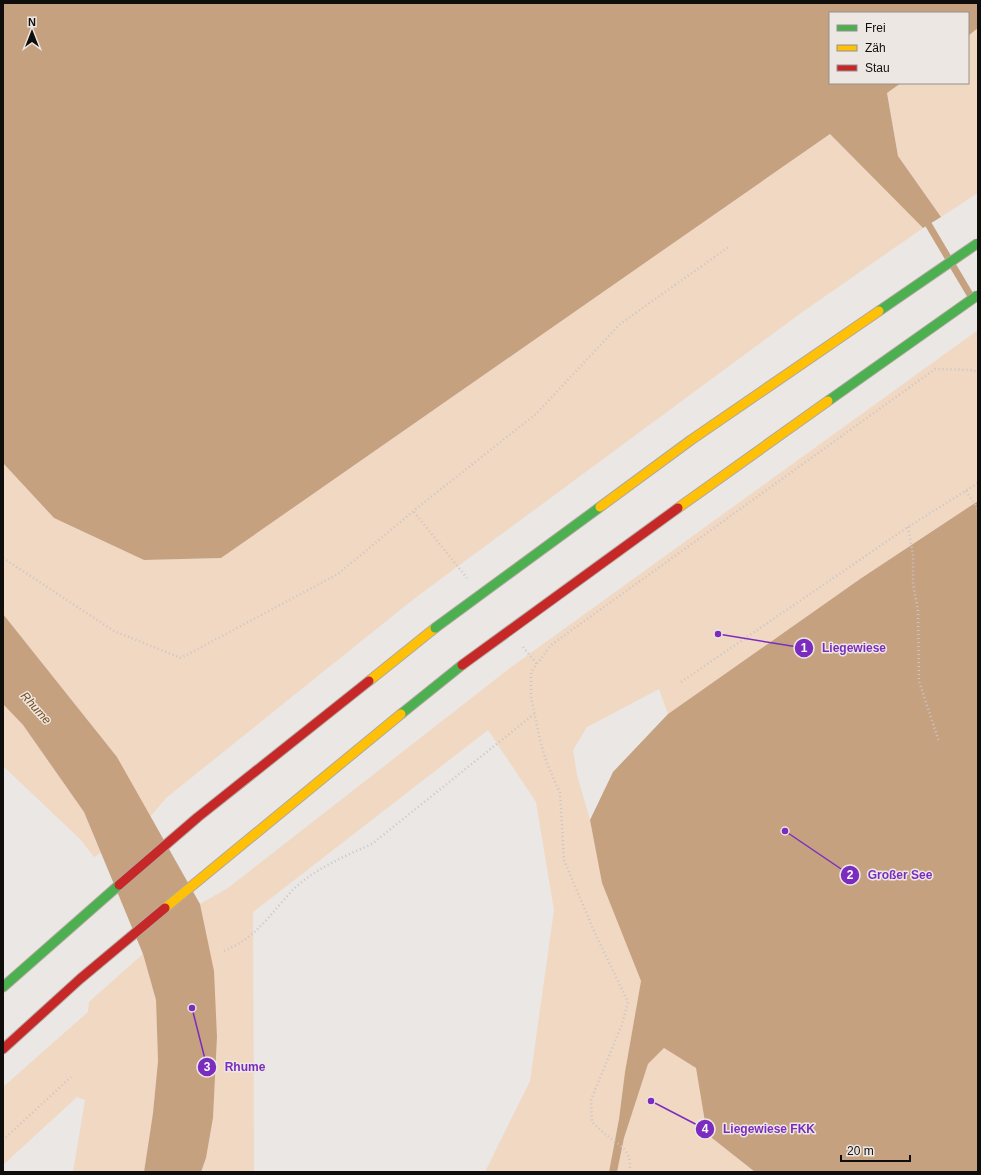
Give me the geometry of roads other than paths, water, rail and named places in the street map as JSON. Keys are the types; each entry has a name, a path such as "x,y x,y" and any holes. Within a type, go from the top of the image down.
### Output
{"highway":[{"path":"3,987 198,817 436,628 691,440 978,243"},
{"path":"3,1049 80,979 199,879 462,665 729,472 978,295"}],"water":[{"path":"3,3 978,3 978,28 969,35 969,12 829,12 829,84 900,84 887,93 898,156 941,217 923,228 830,134 221,558 144,560 54,518 3,463"},
{"path":"978,501 978,1172 755,1172 707,1134 696,1068 664,1048 648,1064 624,1138 617,1172 609,1172 641,981 602,883 590,820 613,772 668,714 860,579"},
{"path":"3,614 117,757 200,904 214,971 217,1037 213,1118 206,1158 201,1172 144,1172 153,1113 158,1061 156,1000 143,954 84,812 23,725 3,704"}],"waterway":[{"path":"924,217 972,298"}],"place":[{"name":"Liegewiese","path":"718,634"},
{"name":"Großer See","path":"785,831"},
{"name":"Rhume","path":"192,1008"},
{"name":"Liegewiese FKK","path":"651,1101"}]}
